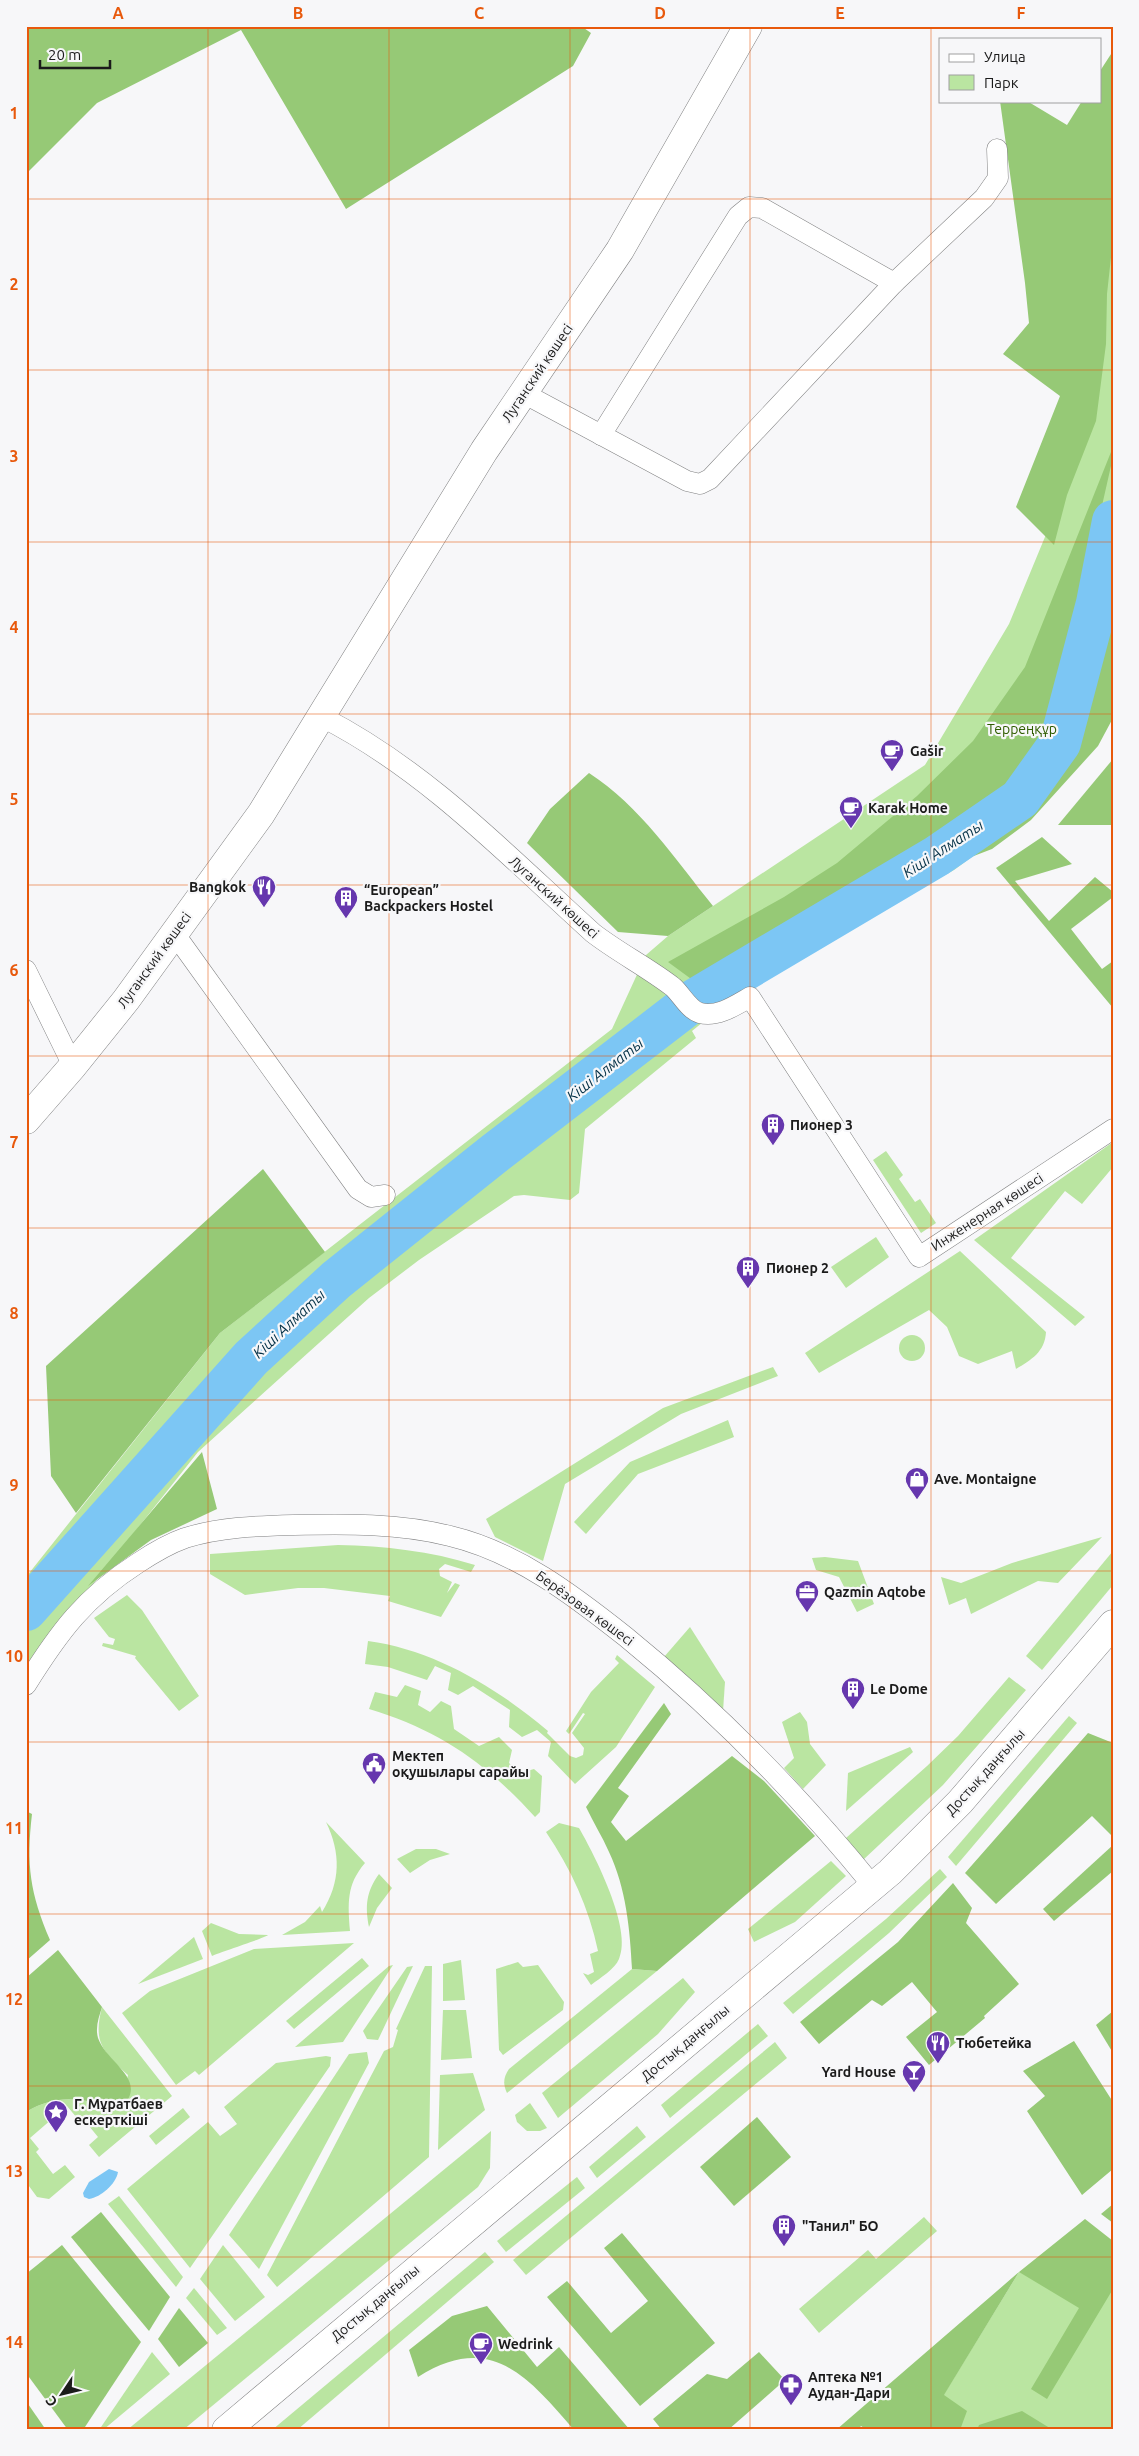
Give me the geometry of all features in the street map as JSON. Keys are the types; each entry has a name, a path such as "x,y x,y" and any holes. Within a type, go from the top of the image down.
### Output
{"street":[{"name":"Луганский көшесі","path":"26,1120 73,1066 126,1000 260,814 322,717 484,452 620,250 748,26"},
{"path":"524,394 687,481 700,484 710,479 894,283 984,198 998,178 997,150"},
{"path":"601,436 738,216 749,207 762,208 894,283"},
{"name":"Луганский көшесі","path":"322,717 353,733 424,781 593,933 616,951 646,967 678,991 694,1010"},
{"path":"174,933 358,1189 371,1197 385,1195"},
{"path":"26,970 73,1066"},
{"name":"Инженерная көшесі","path":"694,1010 700,1013 719,1012 750,997 919,1257 1113,1129"},
{"name":"Берёзовая көшесі","path":"26,1685 71,1619 99,1590 158,1550 184,1538 218,1530 252,1527 347,1524 397,1527 450,1536 498,1552 546,1577 596,1612 651,1657 760,1758 831,1835 873,1886"},
{"name":"Достық даңғылы","path":"226,2430 477,2216 873,1886 960,1802 1113,1624"}],"green space":[{"path":"26,26 581,26 591,33 573,66 346,209 241,30 97,103 26,174"},
{"path":"1113,51 1113,239 1107,294 1106,344 1096,421 1067,495 1054,545 1016,507 1060,396 1003,354 1029,323 1000,102 1029,102 1067,125 1081,102 1102,102 1102,68"},
{"name":"Терреңқұр","path":"1113,117 1113,690 1033,812 954,870 751,983 692,1031 696,1038 585,1129 579,1193 570,1200 524,1195 514,1196 419,1260 369,1298 198,1452 26,1669 26,1577 220,1333 612,1029 646,955 668,936 925,765 1009,624 1059,503"},
{"path":"1113,447 1113,457 1054,718 1043,746 1029,769 1011,789 987,808 698,984 668,962 784,897 837,863 917,796 973,741 1025,667"},
{"path":"1113,580 1113,718 1098,746 1031,820 992,849 919,877 1001,824 1037,793 1075,744"},
{"path":"1113,759 1113,825 1058,825"},
{"path":"589,773 625,801 641,817 713,906 668,936 618,932 527,843 550,809"},
{"path":"1042,837 1072,864 1015,881 1049,921 1095,877 1113,892 1113,897 1071,929 1102,969 1113,961 1113,1008 996,868"},
{"path":"1113,1142 1113,1167 1082,1204 1065,1191 1011,1258 1085,1317 1075,1326 974,1240"},
{"path":"886,1151 903,1175 899,1179 915,1202 920,1199 936,1223 921,1233 873,1160"},
{"path":"263,1169 325,1252 220,1333 76,1513 51,1476 46,1366"},
{"path":"876,1237 889,1257 846,1288 831,1267"},
{"path":"960,1251 1046,1332 1043,1345 1032,1359 1016,1369 1012,1351 978,1364 959,1356 947,1327 929,1310 819,1373 805,1353"},
{"path":"912,1335 921,1339 925,1348 921,1357 912,1361 903,1357 899,1348 903,1339"},
{"path":"773,1367 778,1376 681,1414 565,1484 543,1561 495,1537 486,1519 663,1408"},
{"path":"728,1420 734,1437 638,1474 586,1534 574,1522 630,1462"},
{"path":"202,1452 217,1509 151,1540 88,1586"},
{"path":"1102,1537 1058,1583 1038,1581 971,1614 966,1598 949,1605 941,1577 961,1583 1012,1563"},
{"path":"338,1545 407,1550 475,1565 471,1572 445,1564 439,1569 440,1576 452,1582 447,1593 455,1583 460,1585 441,1617 388,1601 390,1596 324,1588 298,1588 245,1595 210,1574 210,1554"},
{"path":"1113,1551 1113,1585 1042,1670 1026,1656"},
{"path":"825,1557 858,1561 874,1604 857,1612 839,1577 816,1570 812,1558"},
{"path":"127,1595 142,1610 199,1696 179,1711 135,1658 136,1656 102,1646 103,1643 113,1645 115,1639 109,1637 94,1618"},
{"path":"690,1627 725,1682 723,1711 664,1657"},
{"path":"368,1641 417,1653 464,1673 508,1700 528,1715 548,1731 547,1733 570,1756 576,1758 583,1755 584,1748 572,1733 585,1714 583,1713 569,1734 566,1731 591,1692 619,1663 615,1659 617,1655 655,1687 616,1747 575,1784 548,1756 551,1742 537,1730 522,1737 509,1727 510,1710 473,1686 458,1695 448,1690 451,1673 435,1666 427,1680 388,1667 365,1664"},
{"path":"1009,1677 1026,1690 943,1785 863,1860 846,1838 958,1736"},
{"path":"405,1685 421,1691 418,1705 430,1712 441,1701 451,1706 454,1729 479,1746 499,1737 512,1750 509,1763 520,1773 534,1769 542,1776 540,1812 535,1817 498,1780 460,1751 439,1738 394,1717 369,1709 375,1692 397,1697"},
{"path":"664,1703 671,1714 618,1788 629,1796 611,1822 626,1841 732,1756 764,1781 815,1836 657,1971 632,1969 630,1939 623,1894 615,1866 586,1807"},
{"path":"800,1712 807,1722 810,1744 826,1765 803,1789 784,1768 794,1758 782,1722"},
{"path":"1069,1716 1077,1723 956,1866 948,1857"},
{"path":"1088,1733 1113,1743 1113,1837 1092,1816 996,1904 965,1873"},
{"path":"910,1747 913,1752 846,1811 848,1773"},
{"path":"26,1811 32,1814 29,1849 31,1879 38,1908 50,1940 26,1961"},
{"path":"326,1822 365,1863 351,1887 349,1903 350,1931 282,1935 305,1922 320,1906 322,1912 333,1890 336,1879 336,1856"},
{"path":"559,1823 579,1828 594,1855 610,1892 621,1930 622,1946 617,1963 591,1985 583,1973 588,1975 594,1972 590,1954 598,1951 590,1919 571,1875 546,1832"},
{"path":"1113,1845 1113,1871 1054,1921 1043,1909"},
{"path":"416,1849 436,1849 450,1854 430,1860 410,1873 397,1859"},
{"path":"831,1861 846,1876 795,1922 754,1942 748,1929"},
{"path":"940,1869 947,1877 889,1933 793,2014 783,2003 886,1919"},
{"path":"379,1874 392,1888 377,1908 369,1927 367,1912 369,1893"},
{"path":"953,1883 972,1908 966,1923 1019,1984 984,2016 985,2018 929,2065 906,2037 937,2012 912,1982 882,2006 872,2000 819,2044 800,2022 898,1942"},
{"path":"211,1923 239,1934 268,1935 212,1956 202,1931"},
{"path":"194,1937 203,1959 138,1984"},
{"path":"354,1943 199,2075 195,2071 176,2085 122,2013 150,1991 254,1949"},
{"path":"58,1950 102,2007 97,2026 98,2038 124,2072 131,2089 128,2099 120,2109 95,2102 72,2099 50,2102 26,2112 26,1978"},
{"path":"362,1958 369,1966 294,2029 286,2021"},
{"path":"461,1960 465,2000 443,2001 443,1964"},
{"path":"518,1962 523,1967 538,1965 564,2002 563,2010 503,2055 499,2050 496,1969"},
{"path":"393,1965 343,2042 295,2047 389,1966"},
{"path":"413,1966 378,2040 367,2039 363,2031 407,1967"},
{"path":"425,1966 432,1966 429,2157 277,2287 267,2275 384,2051 393,2047 398,2030 396,2029"},
{"path":"632,1969 657,1971 507,2093 504,2081 509,2069"},
{"path":"683,1978 695,1992 658,2034 558,2118 542,2093"},
{"path":"102,2007 172,2096 99,2157 89,2145 98,2137 80,2115 77,2118 67,2106 30,2138 39,2149 36,2152 53,2174 65,2165 75,2177 49,2199 37,2197 26,2182 26,2112 50,2102 72,2099 95,2102 120,2109 128,2075 106,2052 99,2038 99,2019"},
{"path":"443,2010 466,2010 472,2058 441,2060"},
{"path":"1113,2011 1113,2053 1096,2025"},
{"path":"758,2024 768,2036 670,2118 661,2105"},
{"path":"1074,2041 1113,2102 1113,2169 1082,2195 1027,2111 1045,2096 1023,2071"},
{"path":"775,2042 787,2058 526,2275 513,2260"},
{"path":"367,2052 369,2063 259,2269 229,2235 349,2054"},
{"path":"326,2056 331,2057 330,2066 190,2268 127,2189 208,2122 220,2136 237,2124 224,2107 276,2063"},
{"path":"473,2073 485,2110 438,2150 440,2075"},
{"path":"530,2103 547,2128 540,2131 527,2131 517,2122 515,2115"},
{"path":"183,2108 190,2117 156,2145 149,2136"},
{"path":"757,2117 791,2157 734,2206 700,2167"},
{"path":"637,2126 646,2137 597,2178 589,2167"},
{"path":"491,2131 490,2168 478,2187 183,2430 127,2430"},
{"path":"577,2177 585,2188 506,2252 497,2241"},
{"path":"119,2196 183,2277 176,2287 108,2204"},
{"path":"1113,2204 1113,2223 1101,2214"},
{"path":"101,2212 170,2297 149,2331 71,2237"},
{"path":"924,2217 937,2231 819,2333 799,2309 868,2250 876,2259"},
{"path":"1085,2219 1113,2241 1113,2289 1047,2399 1031,2389 1079,2308 1019,2272"},
{"path":"622,2233 715,2343 640,2406 547,2297 567,2281 611,2333 648,2301 604,2248"},
{"path":"62,2245 141,2342 83,2430 68,2430 26,2373 26,2274"},
{"path":"223,2245 265,2297 235,2321 200,2279"},
{"path":"485,2252 494,2262 297,2430 272,2430"},
{"path":"1113,2266 1113,2430 922,2430 1019,2272"},
{"path":"1019,2272 944,2395 967,2411 960,2430 867,2430 861,2426 858,2430 836,2430"},
{"path":"194,2288 227,2328 217,2335 186,2298"},
{"path":"487,2306 537,2367 559,2347 630,2430 574,2430 524,2378 506,2366 487,2360 467,2358 444,2364 418,2377 409,2350 452,2316"},
{"path":"179,2308 208,2343 179,2367 158,2339"},
{"path":"152,2352 170,2374 103,2430 99,2430"},
{"path":"759,2352 785,2380 728,2430 662,2430 653,2419 707,2374 727,2379"},
{"path":"26,2401 46,2430 29,2430 26,2426"},
{"path":"1022,2411 1053,2430 977,2430 979,2425"}],"water":[{"path":"109,2169 118,2172 111,2185 94,2198 84,2197 83,2193 89,2182"}],"waterway":[{"name":"Кіші Алматы","path":"26,1610 251,1358 336,1280 495,1153 694,1000 937,856 1020,799 1060,743 1097,603 1113,521"}],"place":[{"name":"Gašir","path":"892,772"},
{"name":"Karak Home","path":"851,829"},
{"name":"Bangkok","path":"264,908"},
{"name":"“European” Backpackers Hostel","path":"346,919"},
{"name":"Пионер 3","path":"773,1146"},
{"name":"Пионер 2","path":"748,1289"},
{"name":"Ave. Montaigne","path":"917,1500"},
{"name":"Qazmin Aqtobe","path":"807,1613"},
{"name":"Le Dome","path":"853,1710"},
{"name":"Мектеп оқушылары сарайы","path":"374,1785"},
{"name":"Тюбетейка","path":"938,2064"},
{"name":"Yard House","path":"914,2093"},
{"name":"Г. Мұратбаев ескерткіші","path":"56,2133"},
{"name":"\"Танил\" БО","path":"784,2247"},
{"name":"Wedrink","path":"481,2365"},
{"name":"Аптека №1 Аудан-Дари","path":"791,2406"}]}
